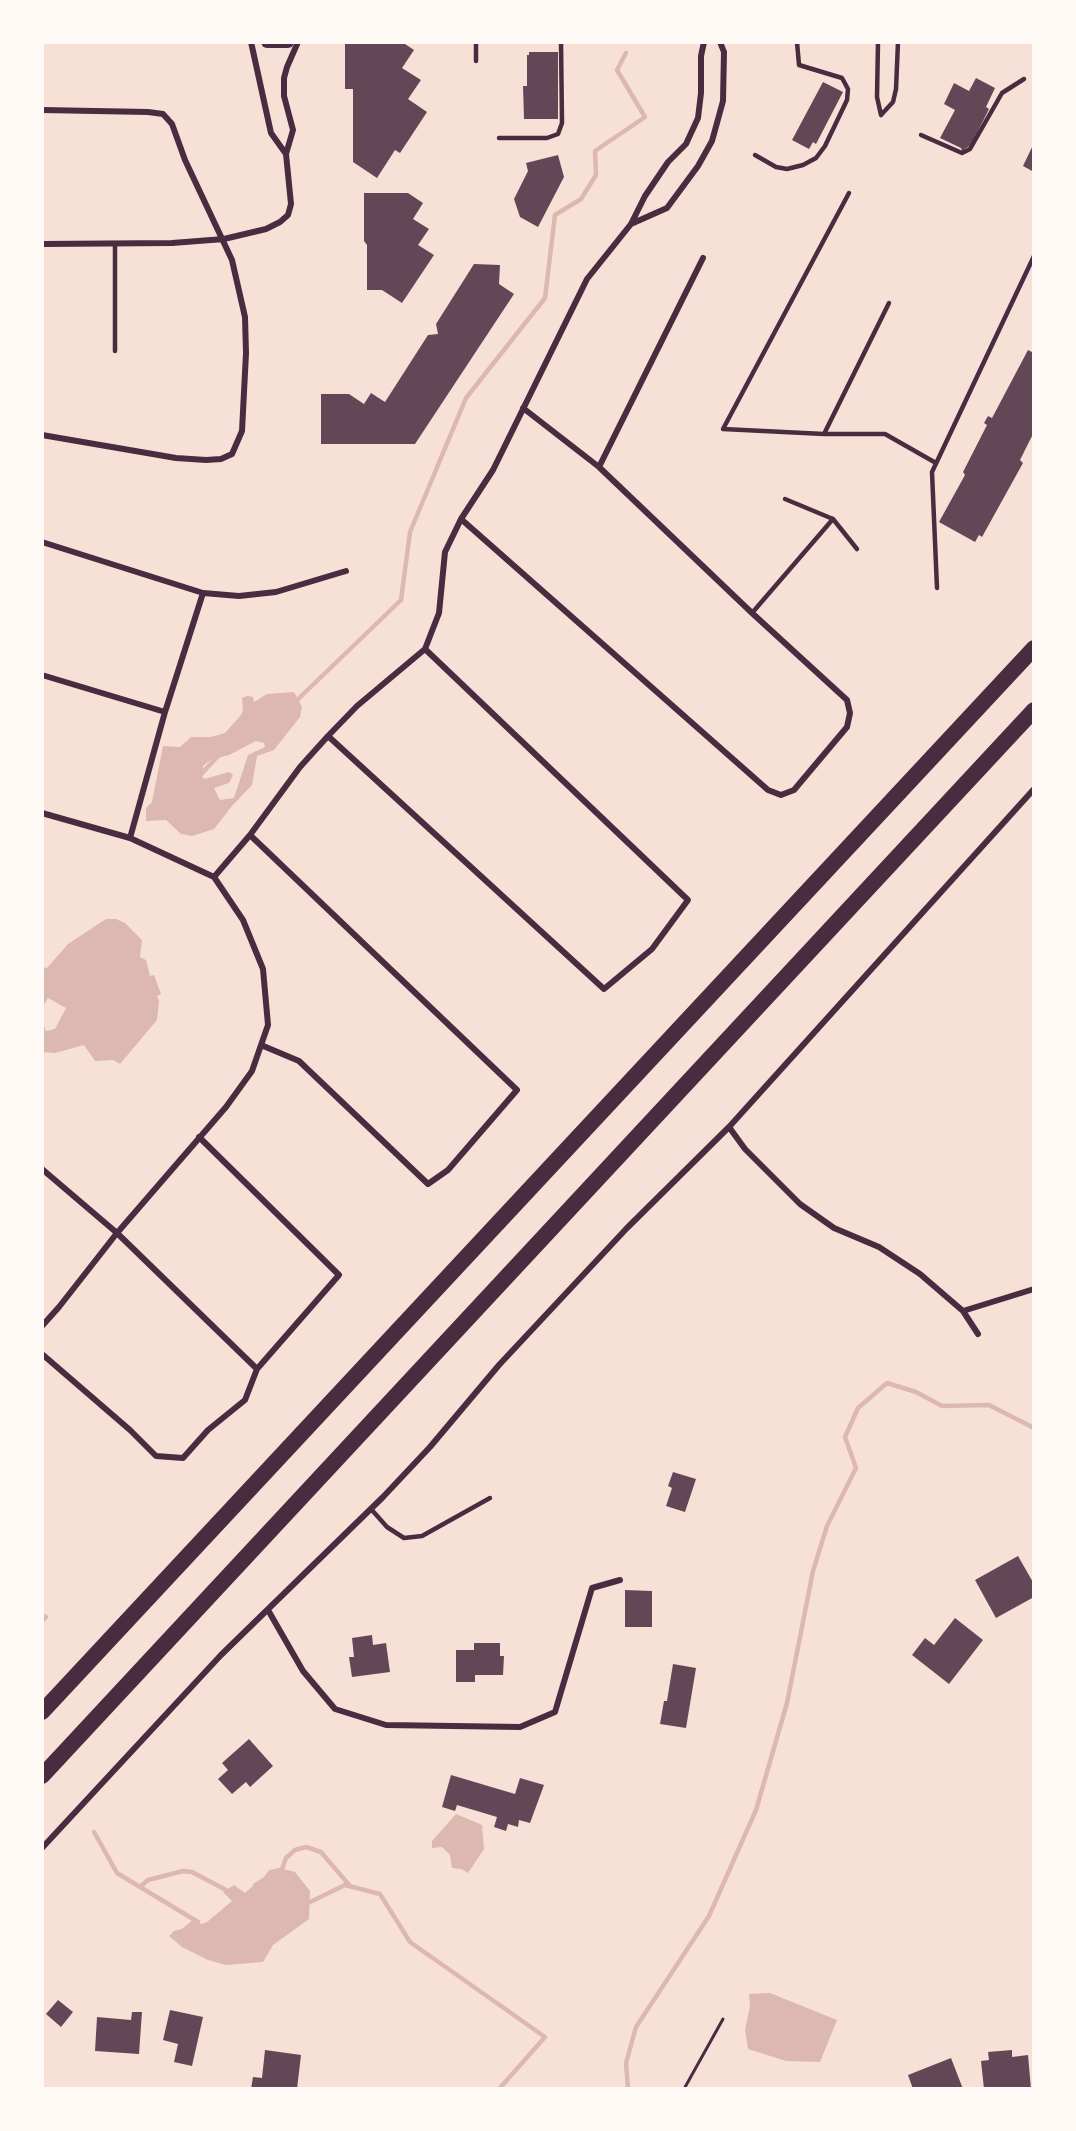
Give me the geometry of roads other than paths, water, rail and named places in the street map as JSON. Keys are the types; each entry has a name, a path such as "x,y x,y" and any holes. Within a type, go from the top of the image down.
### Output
{"highway":[{"path":"42,1712 1034,648"},
{"path":"42,1776 1034,710"}],"main road":[{"path":"267,42 288,42"}],"street":[{"path":"251,42 271,133 285,154"},
{"path":"42,244 172,243 224,239 266,229 280,222 288,215 291,204 285,154 292,130 284,96 284,78 298,42"},
{"path":"214,877 250,835 300,767 328,736 357,706 425,649 439,613 445,552 461,519 493,470 587,279 631,224 645,196 668,162 686,144 698,118 701,56 704,42"},
{"path":"631,224 667,208 699,166 712,141 723,101 724,52 720,42"},
{"path":"42,110 127,110 163,114 172,124 185,160 224,239 240,289 245,316 246,340 242,431 232,454 214,460 176,458 42,435"},
{"path":"599,467 703,258"},
{"path":"461,519 768,790 781,795 794,790 847,727 850,713 847,700 752,614 599,467 524,408"},
{"path":"42,542 202,593 239,596 276,592 346,571"},
{"path":"130,838 165,712 202,593"},
{"path":"328,736 604,989 651,949 688,900 425,649"},
{"path":"42,675 165,712"},
{"path":"42,1848 221,1655 371,1509 430,1447 499,1365 611,1246 729,1126 1034,789"},
{"path":"42,813 130,838 214,877 243,920 263,969 268,1025 252,1071 226,1107 117,1233 42,1326"},
{"path":"250,835 517,1090 448,1170 428,1184 299,1061 261,1045"},
{"path":"729,1126 746,1149 800,1204 834,1228 879,1247 920,1274 963,1311 978,1334"},
{"path":"42,1354 156,1456 183,1458 208,1431 245,1400 257,1369 339,1275 199,1137"},
{"path":"42,1169 117,1233 257,1369"},
{"path":"963,1311 1034,1289"},
{"path":"268,1610 303,1671 335,1709 386,1725 520,1727 555,1712 592,1588 620,1580"}],"lane":[{"path":"476,42 476,61"},
{"path":"499,138 547,138 558,134 562,123 561,42"},
{"path":"755,154 776,167 787,169 804,165 816,158 825,146 847,100 848,88 842,78 799,65 797,42"},
{"path":"878,42 877,98 881,114 893,102 896,89 898,42"},
{"path":"921,135 962,153 970,149 1002,93 1024,79"},
{"path":"849,194 723,429 824,434 885,434 936,463"},
{"path":"115,244 115,351"},
{"path":"937,588 932,472 1031,269 1034,256"},
{"path":"824,434 890,303"},
{"path":"786,499 833,519 857,549"},
{"path":"752,614 833,519"},
{"path":"371,1509 387,1527 404,1538 422,1536 490,1498"}],"waterway":[{"path":"293,704 401,600 410,532 466,398 545,298 555,215 581,199 596,175 595,151 645,117 617,70 626,53"},
{"path":"201,774 220,754"},
{"path":"628,2089 626,2063 636,2027 709,1916 756,1810 787,1703 813,1571 827,1526 856,1468 845,1437 858,1408 887,1383 916,1392 942,1406 989,1405 1034,1428"},
{"path":"42,1615 46,1617 42,1621"},
{"path":"94,1832 117,1873 198,1922"},
{"path":"282,1869 286,1858 295,1850 306,1847 321,1852 350,1886"},
{"path":"140,1887 148,1880 183,1871 192,1872 226,1890"},
{"path":"306,1904 345,1885 380,1894 410,1942 545,2037 499,2089"}]}
